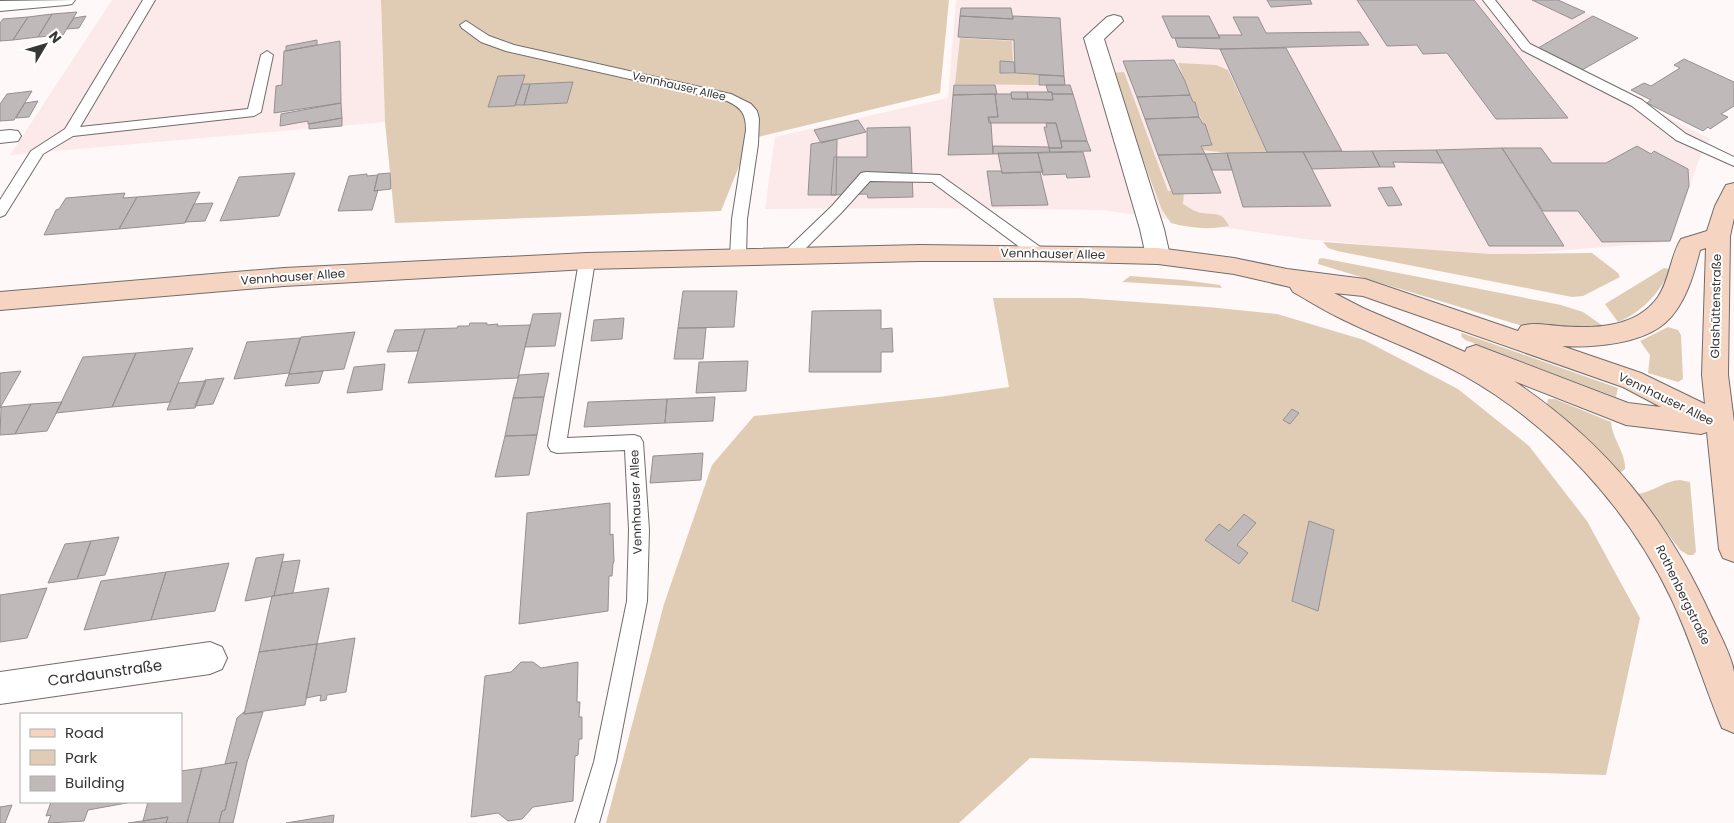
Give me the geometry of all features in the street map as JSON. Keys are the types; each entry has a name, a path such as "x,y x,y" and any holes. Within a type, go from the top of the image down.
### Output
{"main road":[{"name":"Glashüttenstraße","path":"1720,425 1715,375 1718,236 1728,198 1734,190"},
{"path":"1462,320 1521,332 1582,339 1621,334 1643,324 1660,313 1671,297 1690,245 1718,236"},
{"name":"Vennhauser Allee","path":"0,301 284,277 587,260 1038,252 1158,256 1234,266 1287,278 1365,288 1632,380 1720,425"},
{"name":"Vennhauser Allee","path":"1287,278 1482,358 1626,414 1720,425"},
{"name":"Vennhauser Allee","path":"1287,278 1360,317 1421,342 1487,376 1542,416 1563,434 1613,485"},
{"path":"1720,425 1734,549"},
{"name":"Rothenbergstraße","path":"1613,485 1659,546 1679,583 1707,641 1734,716"}],"street":[{"path":"0,6 66,0"},
{"path":"1114,21 1094,38 1152,229 1158,256"},
{"name":"Cardaunstraße","path":"0,688 210,658"}],"lane":[{"path":"70,132 149,0"},
{"path":"1489,0 1526,47 1637,103 1681,137 1734,162"},
{"name":"Vennhauser Allee","path":"466,25 486,39 510,48 731,98 746,106 751,111 752,140 739,216 738,256"},
{"path":"0,212 38,151 70,132 176,122 254,112 267,55"},
{"path":"790,255 838,209 866,176 935,178 1038,252"},
{"name":"Vennhauser Allee","path":"587,260 557,446 634,442 639,530 637,601 605,762 587,823"}],"shaded area":[{"path":"112,0 381,0 385,122 10,155"},
{"path":"956,0 1558,0 1593,16 1535,48 1710,139 1698,162 1671,242 1502,255 1305,239 1102,210 765,209 775,137 948,98"}],"green space":[{"path":"381,0 949,0 940,93 750,139 721,211 395,223 385,122"},
{"path":"960,38 1012,41 1013,61 1000,61 1000,73 1038,75 1038,85 955,84"},
{"path":"1178,63 1216,65 1228,70 1267,152 1227,153 1203,150 1201,143 1212,142 1190,95"},
{"path":"1124,72 1168,191 1184,191 1183,204 1200,213 1221,216 1229,226 1207,228 1178,225 1171,223 1162,210 1110,73"},
{"path":"1323,242 1490,254 1592,253 1618,273 1620,277 1583,296 1572,297 1337,251 1328,248"},
{"path":"1322,258 1561,305 1583,312 1603,326 1561,328 1519,325 1318,264 1319,259"},
{"path":"1664,268 1670,269 1656,294 1635,313 1618,322 1605,304"},
{"path":"1130,276 1183,280 1220,285 1222,288 1122,282"},
{"path":"993,298 1081,298 1277,314 1364,340 1458,389 1529,446 1587,521 1640,618 1606,775 1030,758 959,823 606,823 664,604 712,465 754,416 939,397 1009,387"},
{"path":"1668,327 1678,330 1681,335 1683,379 1678,382 1648,373 1650,355 1640,341"},
{"path":"1462,333 1618,388 1616,397 1465,340 1461,336"},
{"path":"1548,399 1555,399 1611,422 1625,463 1625,469 1620,473 1598,449 1547,404"},
{"path":"1680,480 1690,482 1696,552 1693,555 1688,555 1680,550 1638,494 1669,482"}],"building":[{"path":"1267,0 1310,0 1312,4 1271,7"},
{"path":"1357,0 1474,0 1568,118 1496,119 1447,53 1423,54 1417,45 1387,46"},
{"path":"1532,0 1558,0 1585,12 1572,19"},
{"path":"961,8 1011,8 1013,19 960,16"},
{"path":"77,12 63,35 38,37 52,14"},
{"path":"52,14 38,37 13,40 28,17"},
{"path":"86,16 79,28 67,29 74,18"},
{"path":"960,16 1013,19 1013,16 1060,18 1064,76 1015,73 1014,40 958,37"},
{"path":"1162,16 1209,16 1220,38 1172,38"},
{"path":"1593,16 1638,38 1582,70 1538,48"},
{"path":"28,17 13,40 0,41 0,23 3,19"},
{"path":"1233,17 1258,17 1266,33 1360,32 1369,45 1220,49 1178,47 1175,38 1220,38 1218,35 1242,35"},
{"path":"317,40 317,45 286,51 286,46"},
{"path":"340,41 341,103 274,113 276,86 282,85 284,51"},
{"path":"1286,48 1342,151 1267,152 1220,49"},
{"path":"1684,59 1734,82 1734,106 1721,114 1728,117 1710,129 1708,127 1703,131 1647,103 1651,100 1631,90 1644,83 1651,86 1680,68 1674,65"},
{"path":"1174,60 1190,95 1137,97 1123,61"},
{"path":"1000,61 1014,62 1015,73 1000,73"},
{"path":"525,75 515,106 488,107 498,76"},
{"path":"1039,75 1064,76 1065,85 1039,85"},
{"path":"573,82 567,103 524,105 530,84"},
{"path":"522,84 530,84 524,105 515,105"},
{"path":"954,85 995,85 997,94 953,95"},
{"path":"1046,85 1070,85 1073,94 1052,94 1052,92 1048,92"},
{"path":"32,91 14,120 0,121 0,104 7,94"},
{"path":"1011,92 1027,92 1028,99 1012,99"},
{"path":"1027,92 1052,92 1053,100 1028,99"},
{"path":"995,94 1011,94 1012,99 1053,100 1052,94 1073,94 1087,141 1061,141 1056,123 989,123 988,117 998,117"},
{"path":"995,94 998,117 988,117 991,123 993,154 948,155 953,95"},
{"path":"1190,95 1193,102 1195,102 1199,117 1145,119 1137,97"},
{"path":"38,101 29,117 16,118 25,103"},
{"path":"341,103 342,118 308,124 308,121 280,126 281,114"},
{"path":"1199,117 1203,124 1205,124 1212,145 1201,146 1205,154 1158,155 1145,119"},
{"path":"342,118 342,126 309,129 309,124"},
{"path":"858,120 866,132 821,143 814,130"},
{"path":"1046,123 1056,123 1062,148 1049,148 1044,127 1047,127"},
{"path":"910,127 913,197 868,198 867,194 831,195 834,157 867,157 867,128"},
{"path":"837,139 836,195 808,195 811,144"},
{"path":"1061,141 1087,141 1091,151 1050,152 1049,148 1062,148"},
{"path":"993,146 1049,147 1050,152 993,154"},
{"path":"1637,146 1651,154 1654,151 1688,169 1689,186 1670,241 1602,242 1578,211 1543,211 1502,148 1541,148 1552,163 1606,163"},
{"path":"1502,148 1564,246 1489,246 1436,150"},
{"path":"1436,150 1443,163 1393,162 1395,167 1380,167 1372,151"},
{"path":"1372,151 1380,167 1312,169 1303,152"},
{"path":"1083,152 1090,177 1067,178 1066,174 1043,175 1038,153"},
{"path":"1303,152 1331,206 1243,207 1227,153"},
{"path":"998,153 1038,153 1043,172 1002,173"},
{"path":"1227,153 1232,170 1212,170 1205,154"},
{"path":"1205,154 1221,193 1173,194 1158,155"},
{"path":"987,171 1002,171 1002,173 1040,172 1048,205 992,206"},
{"path":"295,173 279,216 220,221 239,177"},
{"path":"390,173 391,189 374,191 378,174"},
{"path":"367,174 367,176 378,175 374,191 378,190 372,210 338,211 349,176"},
{"path":"1392,187 1402,205 1388,206 1378,188"},
{"path":"200,192 185,223 119,229 137,197"},
{"path":"125,193 123,198 137,197 119,229 44,235 56,210 59,209 66,198"},
{"path":"213,203 205,221 185,222 194,204"},
{"path":"683,291 737,291 734,327 678,328"},
{"path":"881,310 881,329 892,328 893,352 881,352 881,372 809,372 812,311"},
{"path":"561,313 555,346 525,347 533,314"},
{"path":"624,318 622,339 591,341 594,320"},
{"path":"470,323 498,324 497,326 530,325 518,378 408,383 425,329 457,328 458,326 469,326"},
{"path":"678,328 706,328 703,359 674,359"},
{"path":"425,329 418,351 387,352 395,330"},
{"path":"355,332 344,369 289,374 301,337"},
{"path":"300,338 289,373 234,379 247,342"},
{"path":"193,348 170,402 112,407 136,353"},
{"path":"136,353 112,407 56,413 83,357"},
{"path":"748,361 746,391 696,393 699,362"},
{"path":"385,364 382,390 347,393 354,367"},
{"path":"21,371 0,408 0,373"},
{"path":"323,371 319,383 285,386 289,374"},
{"path":"549,373 544,397 513,398 519,375"},
{"path":"224,378 213,404 195,406 205,380"},
{"path":"206,381 195,408 167,410 178,383"},
{"path":"544,397 537,435 505,436 513,398"},
{"path":"715,397 713,421 665,423 667,399"},
{"path":"667,399 665,423 584,427 588,402"},
{"path":"62,402 47,431 15,434 31,404"},
{"path":"31,404 15,434 0,435 1,407"},
{"path":"1292,409 1299,413 1290,424 1283,420"},
{"path":"537,435 529,475 495,477 505,436"},
{"path":"703,453 701,480 650,483 653,456"},
{"path":"610,503 610,535 613,534 614,562 612,576 609,576 608,611 519,624 527,513"},
{"path":"1244,514 1256,523 1237,545 1248,553 1239,564 1205,540 1219,524 1229,531"},
{"path":"1309,521 1334,530 1318,611 1292,601"},
{"path":"119,537 105,575 77,579 91,541"},
{"path":"91,541 77,579 48,583 65,544"},
{"path":"284,554 274,596 245,601 256,558"},
{"path":"300,560 293,593 274,596 282,562"},
{"path":"229,563 215,611 151,620 166,572"},
{"path":"166,572 151,620 84,630 101,581"},
{"path":"47,588 27,638 0,642 0,595"},
{"path":"329,588 317,644 259,652 272,596"},
{"path":"355,638 346,692 327,695 326,700 320,701 321,695 306,698 317,644"},
{"path":"317,644 305,705 244,714 259,652"},
{"path":"521,662 533,662 541,668 578,662 577,702 580,702 579,717 582,717 582,739 579,739 578,755 575,756 573,801 533,807 522,819 508,821 498,813 471,817 485,676 511,672"},
{"path":"245,711 244,714 263,712 247,762 233,823 219,823 222,811 225,810 237,762 225,764 237,718"},
{"path":"237,762 225,810 222,811 219,823 187,823 202,768"},
{"path":"202,768 187,823 166,823 168,817 143,821 148,803 182,803 182,771"},
{"path":"51,803 126,803 88,810 84,821 48,823 51,815 46,816"},
{"path":"12,805 5,823 0,823 0,807"},
{"path":"334,815 333,823 286,823"},
{"path":"168,817 166,823 128,823 142,821"}]}
